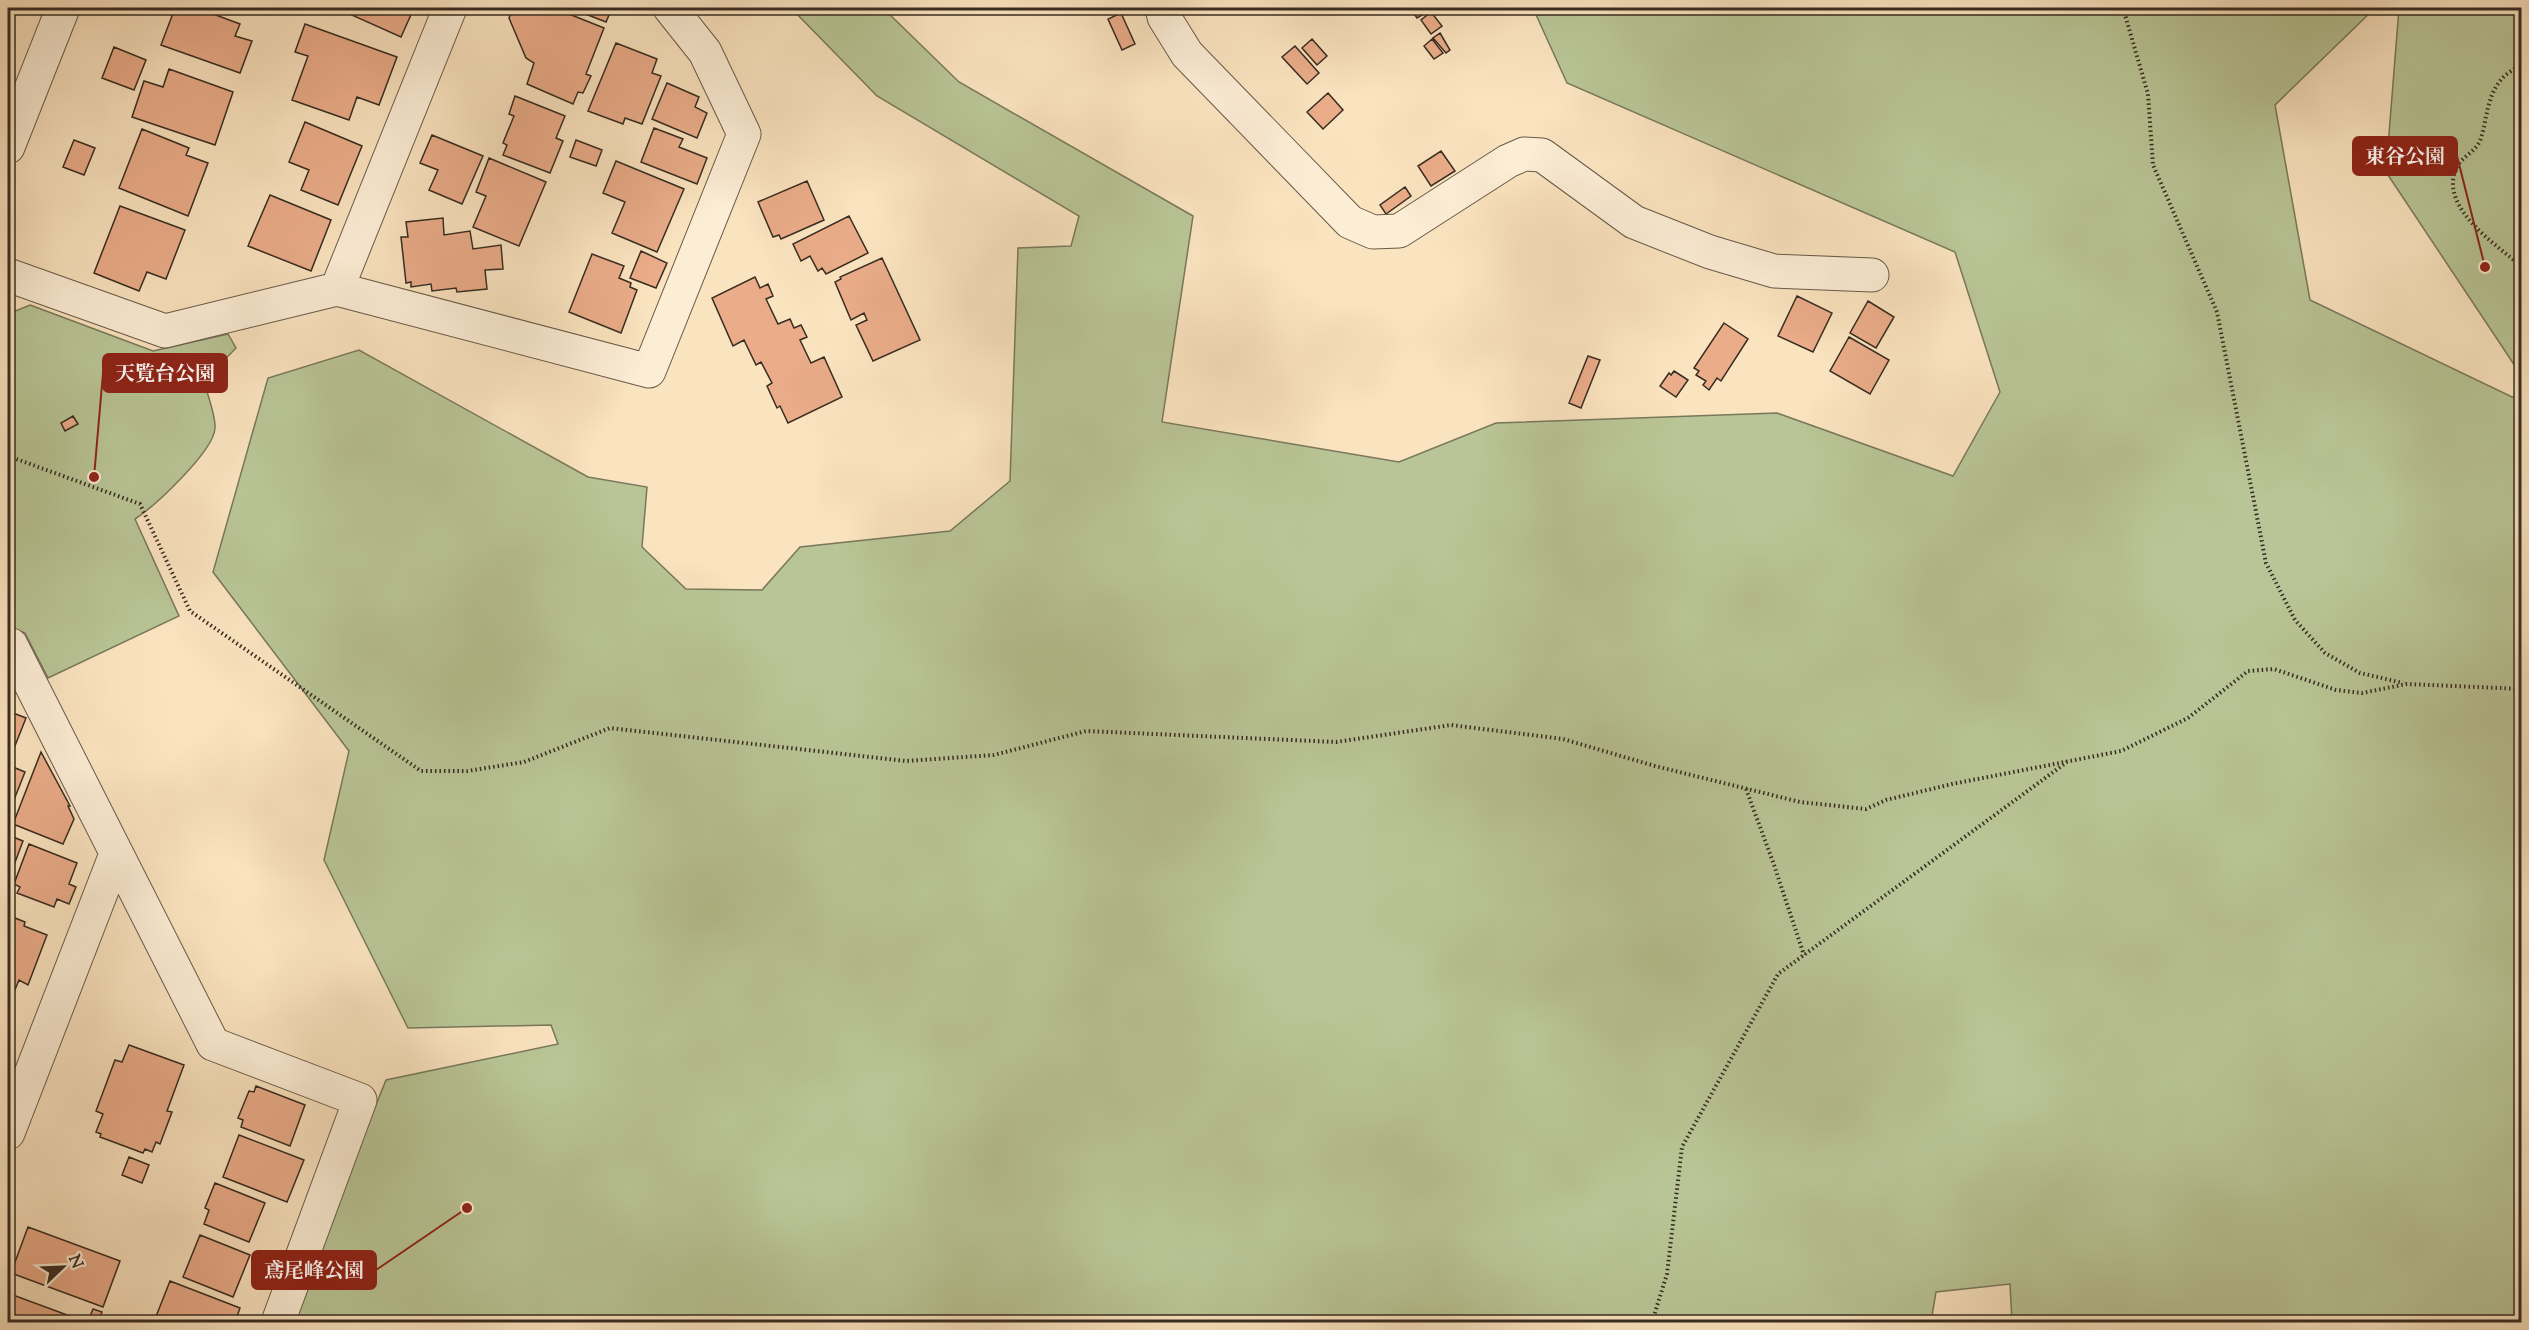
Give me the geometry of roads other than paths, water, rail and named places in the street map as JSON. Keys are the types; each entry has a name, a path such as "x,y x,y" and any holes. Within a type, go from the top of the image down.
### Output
{"street":[{"path":"8,147 63,8"},
{"path":"336,289 450,8"},
{"path":"8,275 165,331 336,289 649,371 744,134 705,52 670,8"},
{"path":"1162,8 1164,17 1187,54 1350,222 1373,232 1399,231 1508,161 1524,154 1542,155 1634,222 1710,252 1774,271 1872,275"},
{"path":"8,644 11,645 213,1044 360,1100 278,1323"},
{"path":"8,1133 116,854"}],"place":[{"name":"東谷公園","path":"2485,267"},
{"name":"天覧台公園","path":"94,477"},
{"name":"鳶尾峰公園","path":"467,1208"}]}
